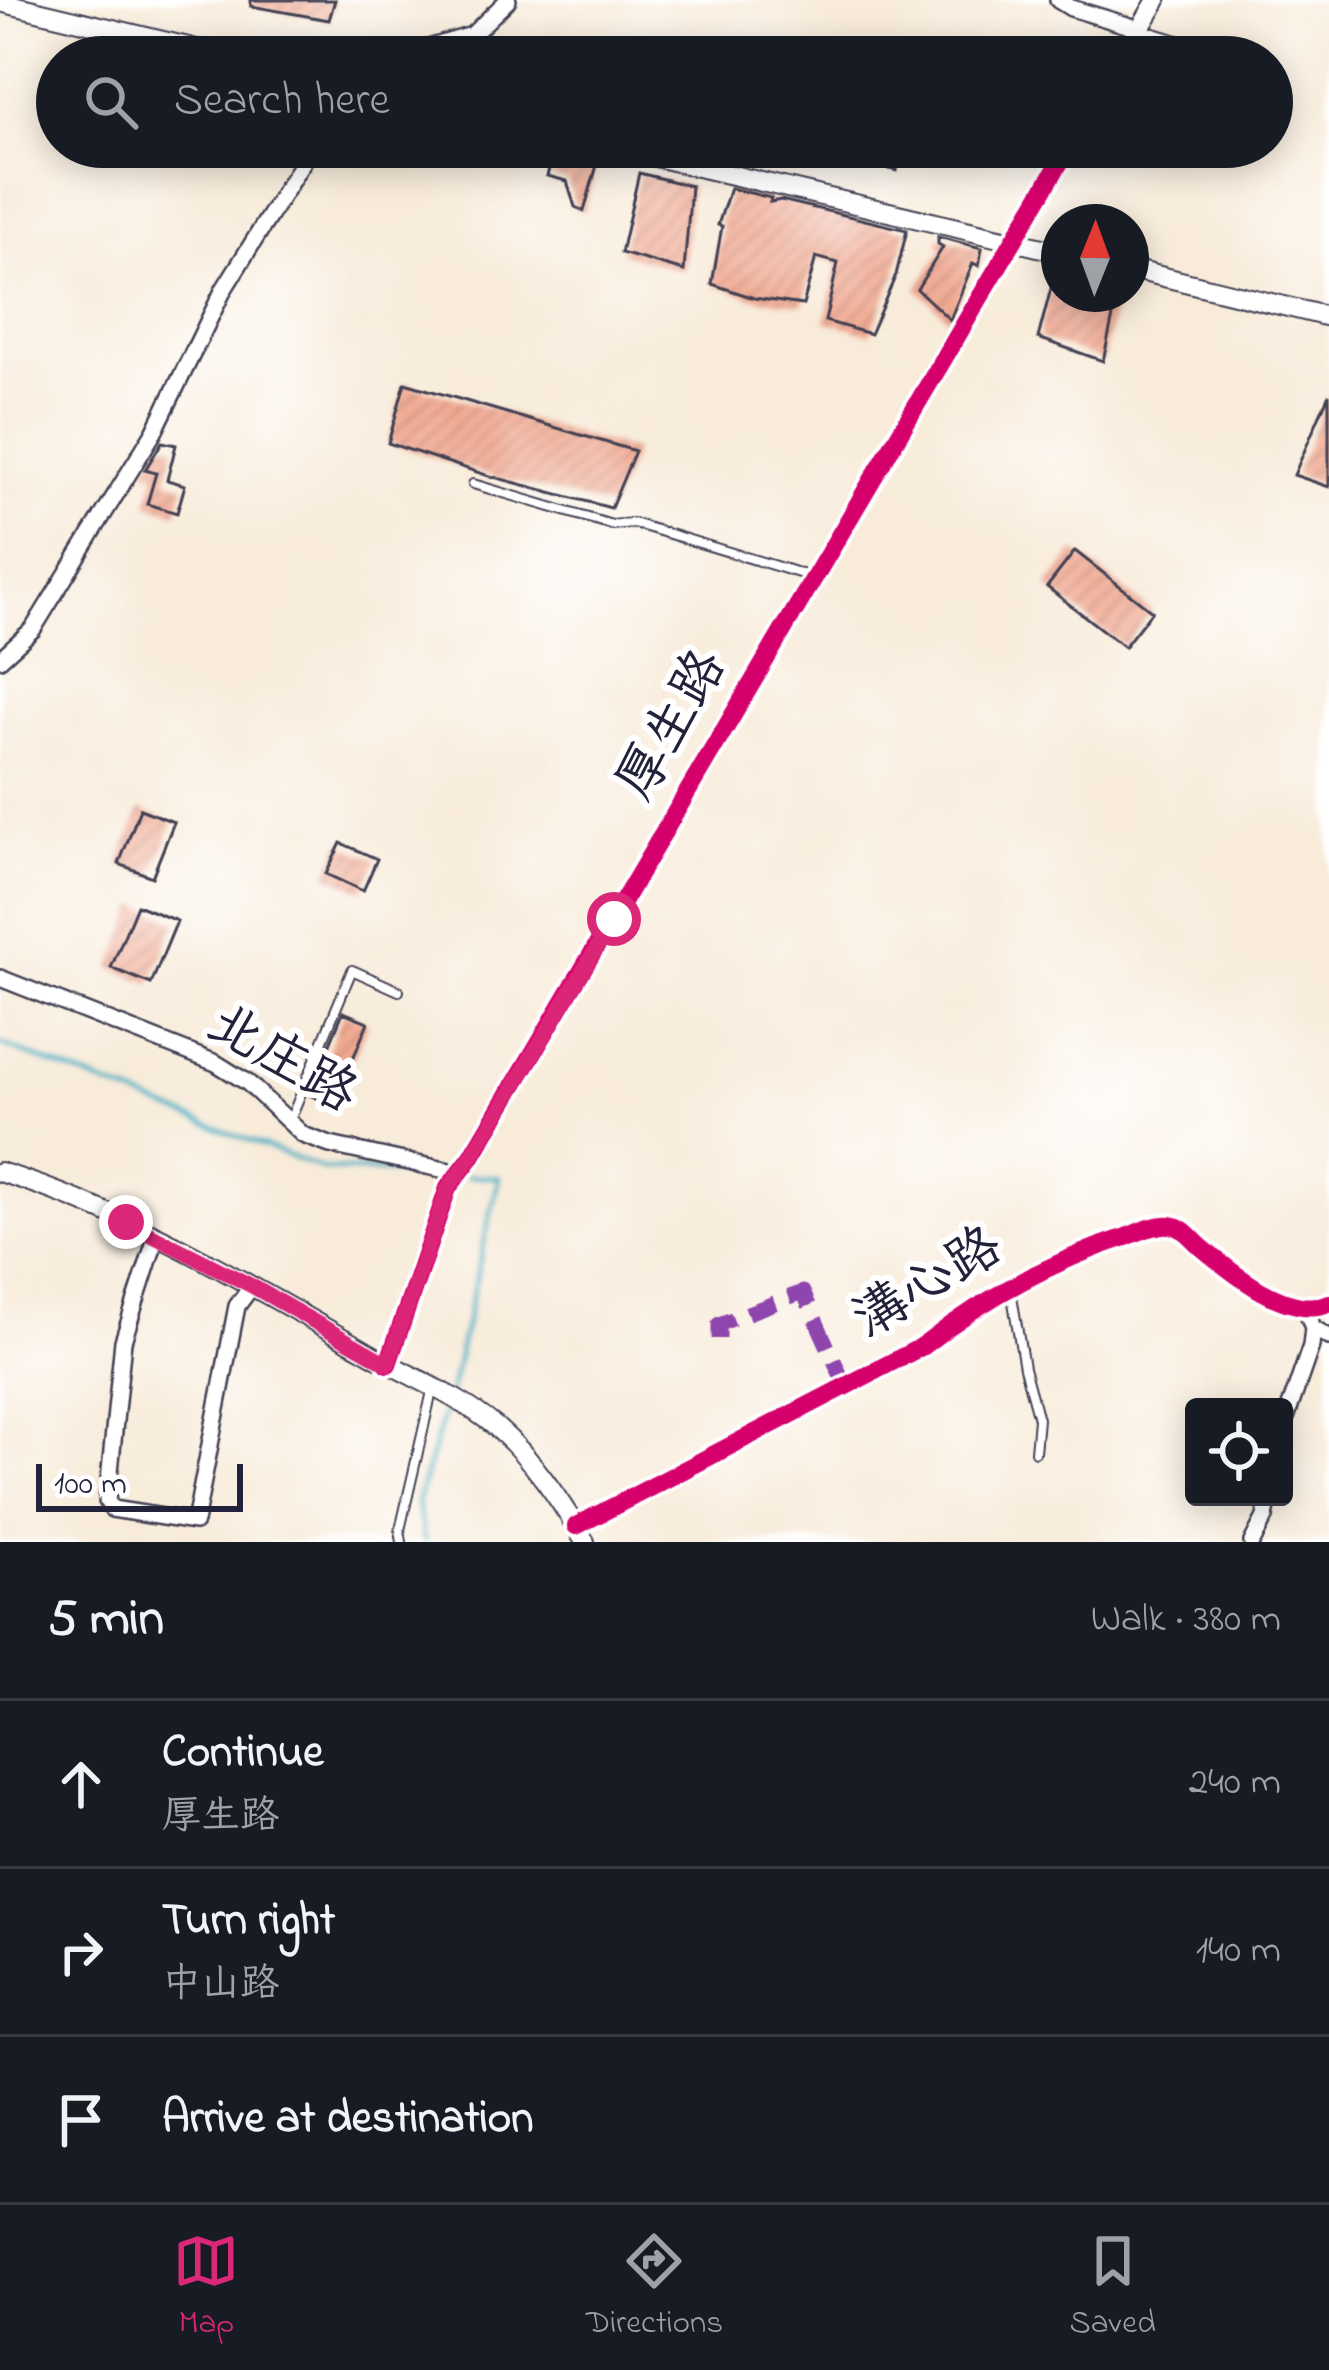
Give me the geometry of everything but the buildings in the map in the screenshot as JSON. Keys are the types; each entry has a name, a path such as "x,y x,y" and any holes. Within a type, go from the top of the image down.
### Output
{"street":[{"path":"469,36 508,0"},
{"path":"1058,0 1140,29"},
{"path":"1136,36 1157,0"},
{"path":"0,2 142,36"},
{"path":"0,659 33,629 142,451 215,304 299,168"},
{"path":"702,168 1041,248"},
{"name":"厚生路","path":"388,1364 448,1188 614,919 1056,168"},
{"path":"1149,273 1329,317"},
{"name":"北庄路","path":"0,978 216,1063 248,1083 302,1135 459,1173"},
{"path":"0,1172 46,1187 156,1238 436,1387 512,1442 543,1477 581,1534"},
{"name":"溝心路","path":"581,1534 923,1346 955,1321 1070,1255 1168,1224 1279,1301 1306,1309"},
{"path":"156,1238 123,1341 107,1501 112,1509 195,1522 237,1306 252,1286"},
{"path":"1292,1398 1313,1328 1306,1309 1329,1303"},
{"path":"1313,1328 1329,1337"},
{"path":"1252,1542 1267,1506"}],"lane":[{"path":"1140,29 1164,36"},
{"path":"473,484 612,525 633,523 813,577"},
{"path":"290,1122 352,970 399,991"},
{"path":"1011,1288 1038,1419 1034,1452"},
{"path":"402,1542 400,1529 436,1387"}],"waterway":[{"path":"0,1044 323,1169 432,1174"},
{"path":"450,1392 499,1177 468,1176"},
{"path":"425,1542 417,1503 447,1403"}],"marked path":[{"path":"719,1339 719,1324 803,1292 846,1387"}],"cycle path":[{"path":"388,1364 448,1188 471,1158 1057,168"},
{"path":"576,1526 923,1346 1020,1283 1072,1257 1154,1227 1179,1228 1244,1280 1278,1299 1296,1305 1329,1303"}],"route":[{"path":"126,1222 252,1286 388,1364 448,1188 471,1158 614,919"}]}
